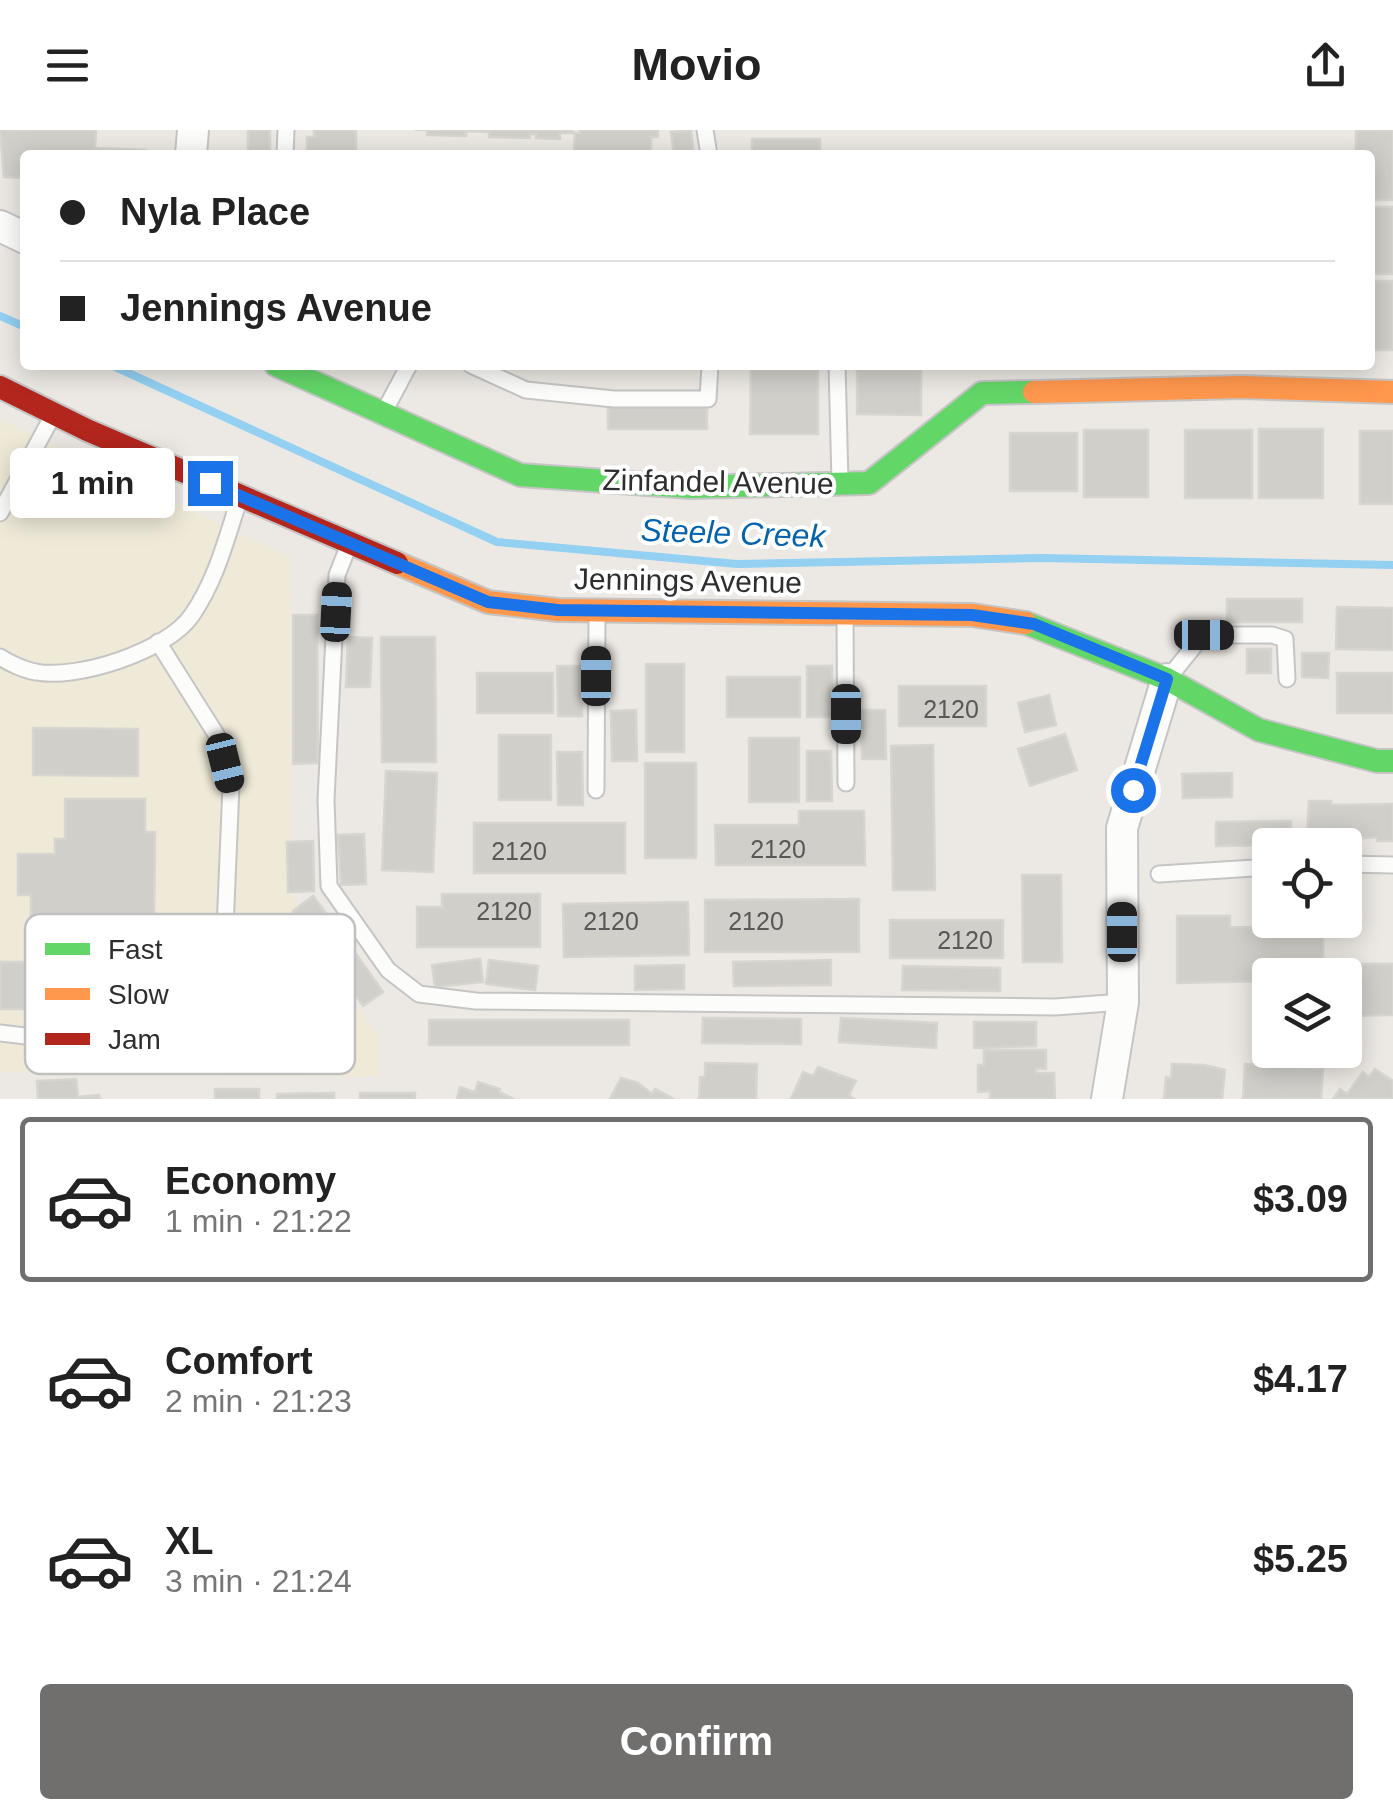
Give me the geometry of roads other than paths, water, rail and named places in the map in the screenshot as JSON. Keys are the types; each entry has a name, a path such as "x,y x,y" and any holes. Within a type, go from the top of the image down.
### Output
{"street":[{"name":"Zinfandel Avenue","path":"287,370 520,475 690,487 869,484 982,386 1339,384 1393,392"},
{"name":"Jennings Avenue","path":"0,386 54,414 488,602 598,610 972,615 1034,624 1167,679 1259,730 1376,760 1393,760"},
{"path":"1107,1099 1123,1002 1122,828 1167,679"}],"lane":[{"path":"383,415 406,370"},
{"path":"482,370 526,390 614,399 708,399 710,370"},
{"path":"837,370 840,484"},
{"path":"0,513 54,414"},
{"path":"0,657 35,672 72,673 147,650 189,620 214,578 241,496"},
{"path":"348,914 328,886 326,800 338,574 350,544"},
{"path":"596,790 598,610"},
{"path":"845,613 846,783"},
{"path":"1167,679 1204,635 1272,635 1285,639 1288,679"},
{"path":"158,642 219,740 231,786 226,914"},
{"path":"1362,865 1393,866"},
{"path":"1159,874 1252,868"},
{"path":"355,924 388,970 420,994 476,1002 1055,1007 1123,1002"},
{"path":"0,1033 25,1036"}],"waterway":[{"name":"Steele Creek","path":"0,316 20,325"},
{"name":"Steele Creek","path":"122,370 497,542 737,564 1041,558 1393,565"}]}
